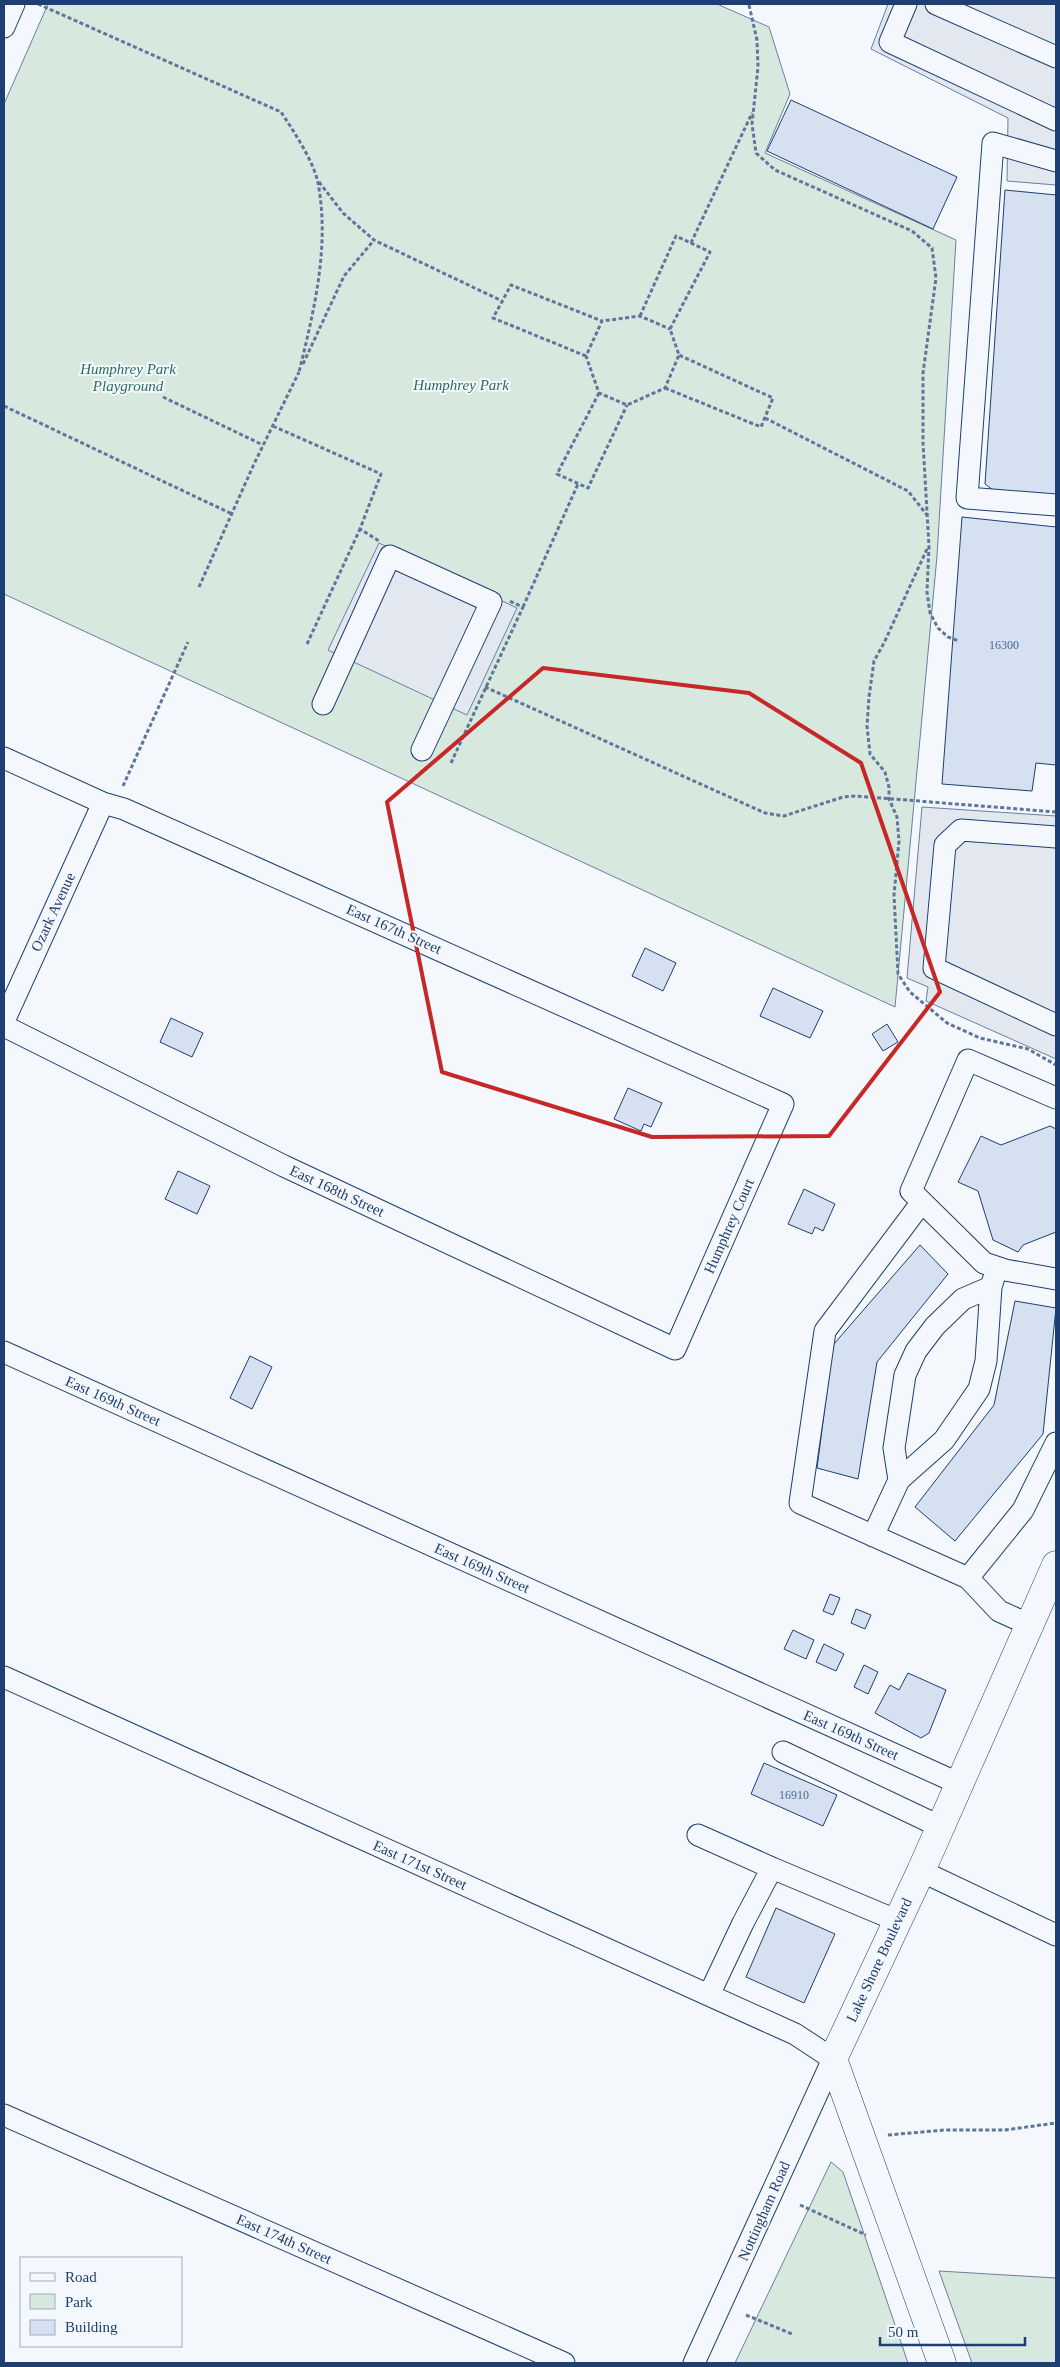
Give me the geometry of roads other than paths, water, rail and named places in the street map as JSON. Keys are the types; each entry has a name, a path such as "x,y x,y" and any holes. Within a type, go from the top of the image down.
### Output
{"main road":[{"name":"Lake Shore Boulevard","path":"833,2059 941,1827 1056,1565"},
{"path":"833,2059 942,2363"}],"street":[{"path":"4,27 14,4"},
{"path":"906,4 890,42 1056,120"},
{"path":"936,4 1056,57"},
{"path":"1056,161 993,143 967,498 1056,505"},
{"path":"323,704 390,556 491,602 422,750"},
{"name":"East 167th Street","path":"4,758 103,803 124,809 783,1104"},
{"name":"Ozark Avenue","path":"4,1021 103,803"},
{"path":"1056,837 961,830 945,845 934,968 1056,1025"},
{"name":"East 168th Street","path":"4,1026 284,1166 674,1349"},
{"path":"873,1536 899,1480 944,1440 979,1389 986,1361 994,1277 984,1263 911,1191 968,1060 1056,1098"},
{"name":"Humphrey Court","path":"674,1349 783,1104"},
{"path":"922,1202 825,1331 800,1503 968,1578 999,1611 1030,1625"},
{"path":"899,1480 894,1448 905,1376 916,1351 934,1326 963,1299 994,1277 1056,1279"},
{"name":"East 169th Street","path":"4,1352 960,1784"},
{"path":"968,1578 1023,1510 1056,1443"},
{"name":"East 171st Street","path":"4,1677 796,2034 833,2059"},
{"path":"783,1752 941,1827"},
{"path":"698,1835 898,1921"},
{"path":"710,1995 743,1923 772,1868"},
{"path":"921,1871 1056,1935"},
{"name":"Nottingham Road","path":"694,2363 833,2059"},
{"name":"East 174th Street","path":"4,2115 564,2363"}],"park label":[{"name":"Humphrey Park Playground","path":"128,378"},
{"name":"Humphrey Park","path":"461,385"}]}
